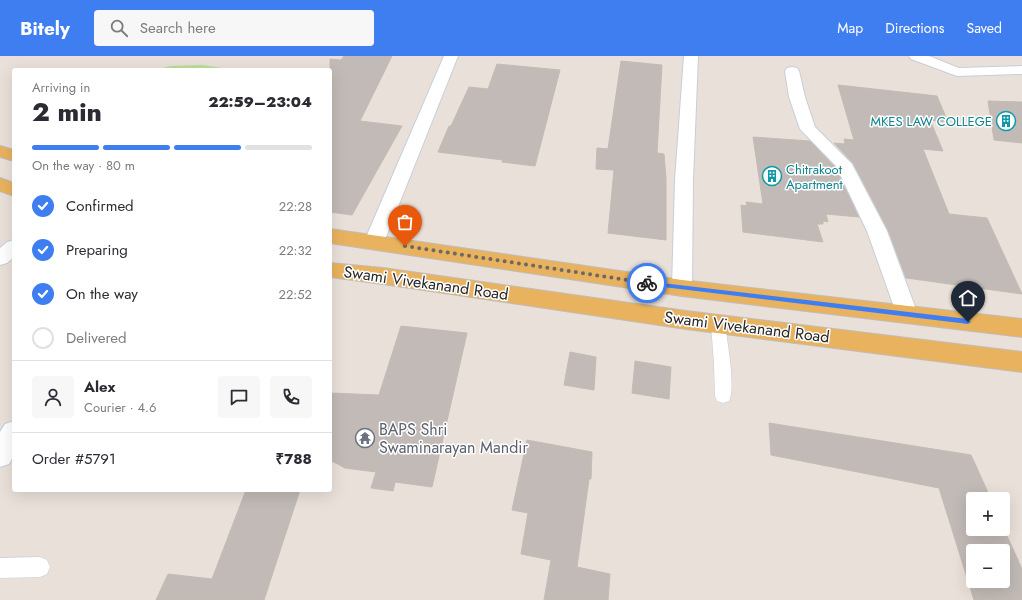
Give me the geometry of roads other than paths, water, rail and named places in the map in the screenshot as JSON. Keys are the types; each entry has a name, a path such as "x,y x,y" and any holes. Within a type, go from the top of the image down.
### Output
{"main road":[{"path":"0,151 12,155"},
{"path":"0,184 12,189"},
{"name":"Swami Vivekanand Road","path":"332,236 682,288 1022,328"},
{"name":"Swami Vivekanand Road","path":"332,270 383,276 718,324 1022,362"}],"street":[{"path":"374,242 451,56"},
{"path":"682,288 684,180 691,56"},
{"path":"916,56 957,72 1022,69 1014,56"},
{"path":"792,71 797,96 808,129 843,164 877,231 907,315"},
{"path":"0,258 12,249"},
{"path":"0,455 12,435"}],"lane":[{"path":"718,324 722,364 723,396"},
{"path":"0,568 40,567"}],"place":[{"name":"MKES LAW COLLEGE","path":"1006,121"},
{"name":"Chitrakoot Apartment","path":"772,176"},
{"name":"BAPS Shri Swaminarayan Mandir","path":"365,438"}]}
